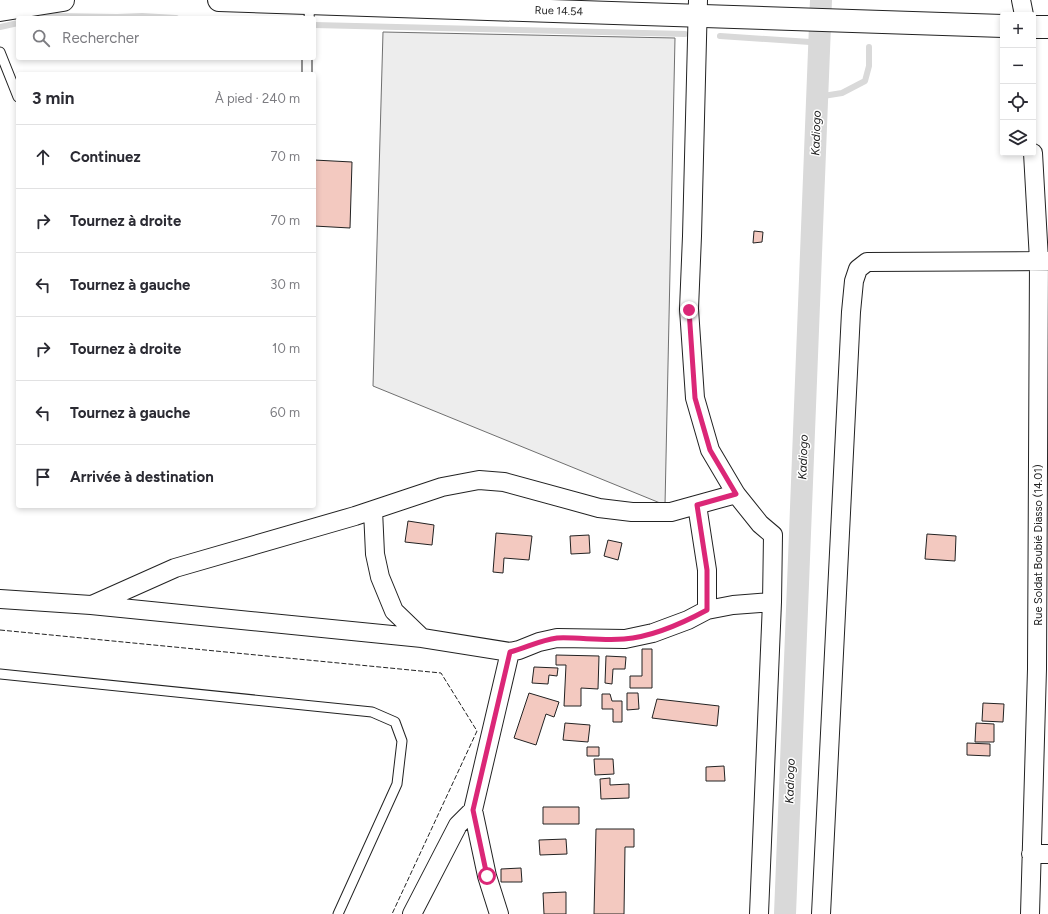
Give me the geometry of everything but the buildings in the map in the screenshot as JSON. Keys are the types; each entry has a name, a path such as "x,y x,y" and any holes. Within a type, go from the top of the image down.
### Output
{"main road":[{"path":"0,10 63,0"},
{"name":"Rue 14.54","path":"219,0 283,1 309,10 698,8 806,19 1000,26"},
{"path":"1036,27 1048,27"}],"street":[{"path":"1021,0 1023,12"},
{"path":"698,8 689,310 695,398 710,450 736,494 760,524 773,535 772,602 759,914"},
{"name":"Rue Soldat Boubié Diasso (14.01)","path":"1030,914 1040,854 1043,669 1044,260 1033,156"},
{"path":"821,914 851,319 854,281 858,269 867,262 1044,260"},
{"path":"91,605 175,568 373,510 442,487 479,480 504,482 599,508 632,512 671,512 736,494"},
{"path":"697,505 707,570 707,610"},
{"path":"373,510 375,554 380,577 394,611 422,638"},
{"path":"0,599 91,605 422,638 510,652 520,650 539,642 557,638 625,639 653,633 688,620 707,610 733,605 772,602"},
{"path":"499,914 487,876 473,810 510,652"},
{"path":"412,914 458,825 473,810"}],"lane":[{"path":"0,52 16,92"},
{"path":"307,60 307,72"},
{"path":"0,674 372,712 394,722 402,741 397,784 338,914"}],"shaded area":[{"path":"383,32 675,38 665,505 373,386"}],"waterway":[{"name":"Kadiogo","path":"785,914 821,0"},
{"path":"0,27 16,23"},
{"path":"316,25 685,34"},
{"path":"720,36 810,42 819,49"},
{"path":"817,97 842,93 865,81 869,66 869,47"}],"fence":[{"path":"0,630 441,673 477,731 392,914"}],"route":[{"path":"487,876 473,810 510,652 520,650 539,642 557,638 625,639 653,633 688,620 707,610 707,570 697,505 736,494 710,450 695,398 689,310"}]}
